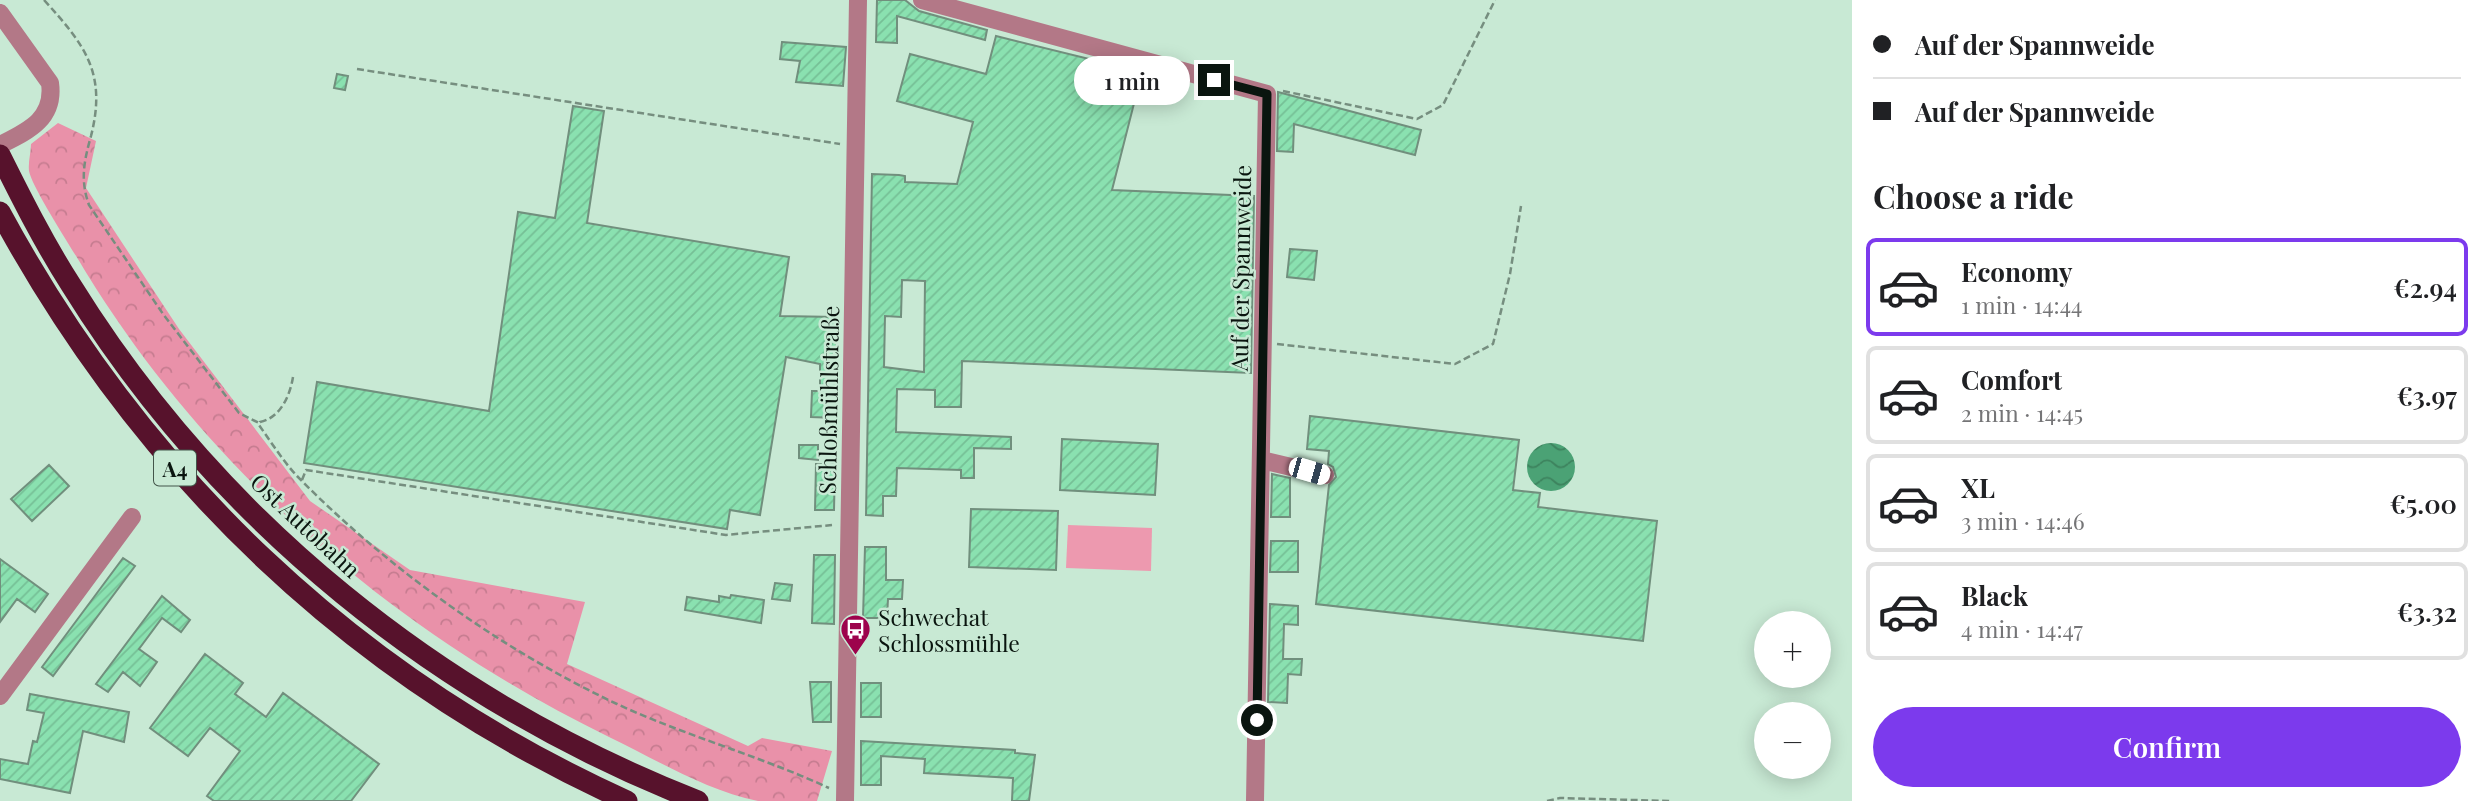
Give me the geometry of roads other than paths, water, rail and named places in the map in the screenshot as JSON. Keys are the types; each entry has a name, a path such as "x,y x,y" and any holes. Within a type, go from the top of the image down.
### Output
{"highway":[{"name":"Ost Autobahn","path":"0,155 70,285 108,342 192,449 278,538 367,615 486,697 592,755 698,801"},
{"name":"A4","path":"0,212 71,333 118,400 174,468 266,562 357,639 420,687 531,754 627,801"}],"street":[{"name":"Schloßmühlstraße","path":"845,798 858,0"},
{"name":"Auf der Spannweide","path":"922,0 1267,94 1255,801"},
{"path":"0,13 50,83 52,96 48,113 32,129 0,145"},
{"path":"1262,460 1325,475"},
{"path":"0,696 132,517"}],"water":[{"path":"1551,443 1568,450 1575,467 1568,484 1551,491 1534,484 1527,467 1534,450"}],"place":[{"name":"Schwechat Schlossmühle","path":"855,656"}]}
